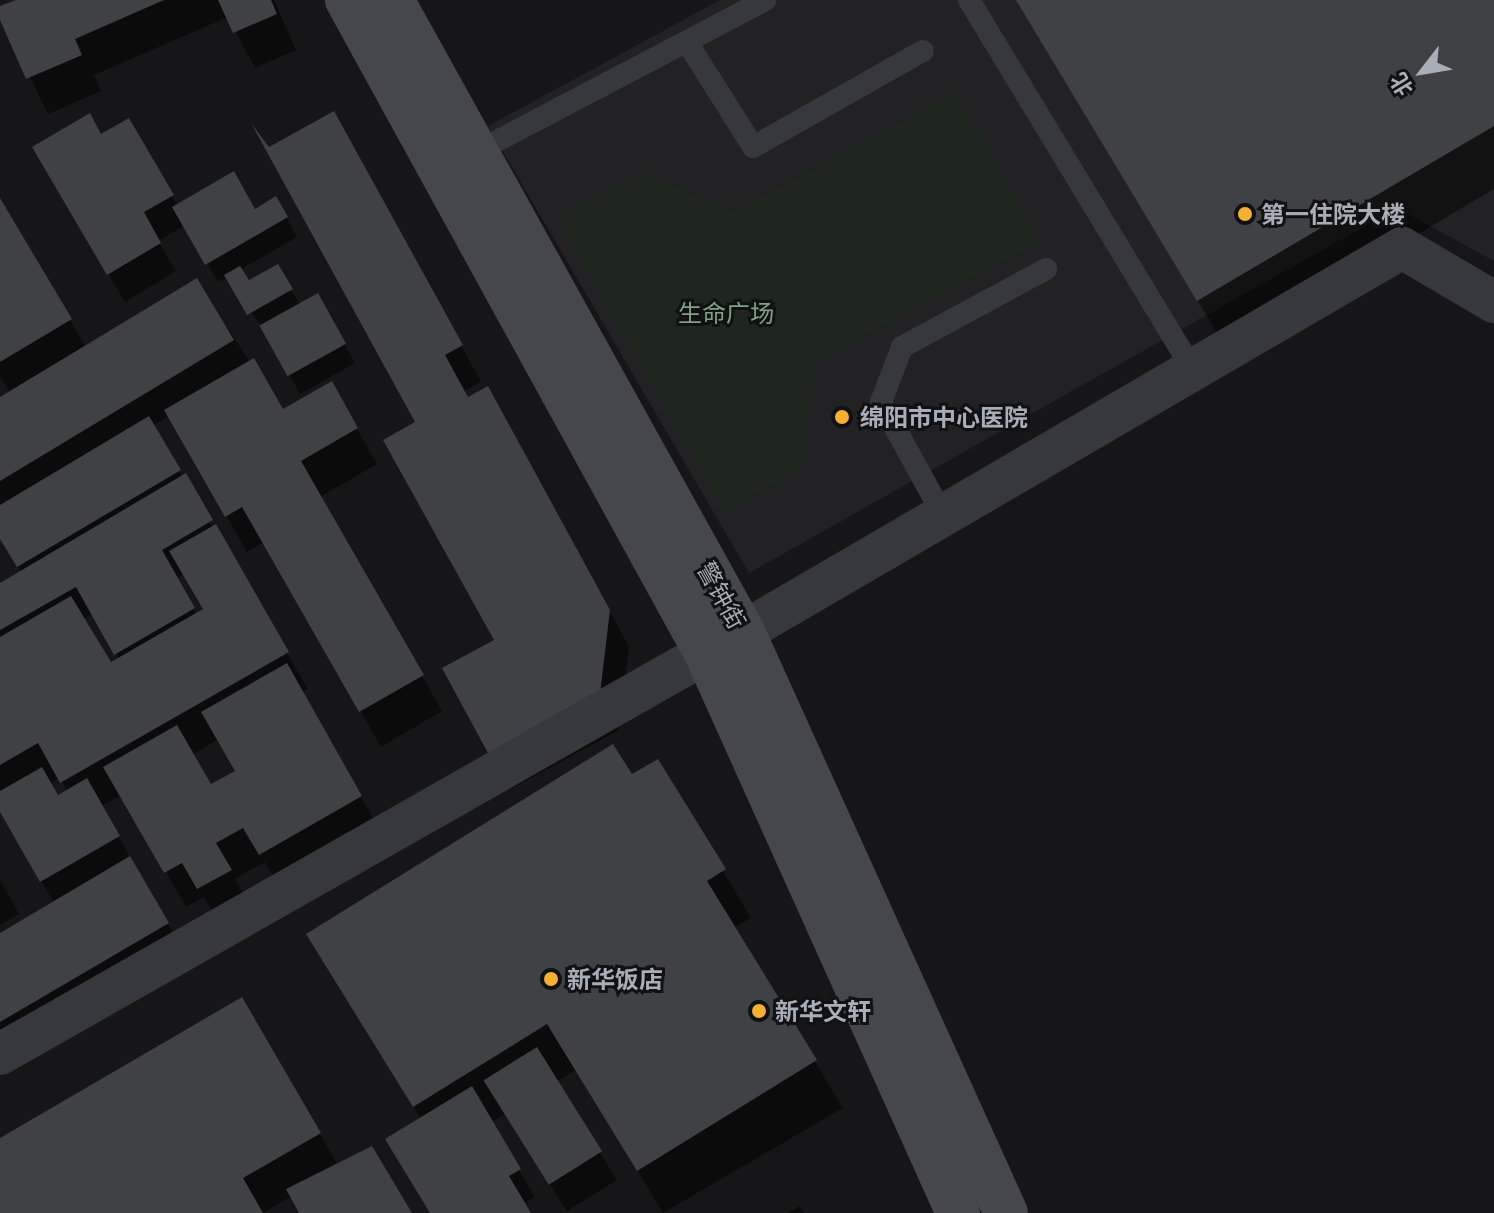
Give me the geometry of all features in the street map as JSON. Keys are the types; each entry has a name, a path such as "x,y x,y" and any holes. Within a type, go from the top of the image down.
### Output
{"main road":[{"name":"警钟街","path":"347,0 706,653 958,1213"},
{"name":"警钟街","path":"392,0 743,632 1006,1213"}],"street":[{"path":"743,632 1402,248 1494,302"},
{"path":"0,1054 706,653"}],"lane":[{"path":"476,152 766,0"},
{"path":"969,0 1193,370"},
{"path":"687,42 753,147 923,51"},
{"path":"943,515 881,402 902,347 1046,269"}],"shaded area":[{"name":"绵阳市中心医院","path":"720,0 1494,0 1494,261 1397,208 749,573 488,126"}],"green space":[{"name":"生命广场","path":"955,91 1041,242 816,363 803,469 724,513 554,217 644,172 734,211"}],"building":[{"path":"16,0 164,0 75,39 82,55 26,79 0,20 0,6"},
{"path":"218,0 271,0 277,14 233,33"},
{"name":"第一住院大楼","path":"1016,0 1494,0 1494,126 1197,301"},
{"path":"334,111 463,345 445,355 468,397 488,386 610,610 600,694 489,755 442,668 494,640 383,440 415,422 251,123 269,147"},
{"path":"90,113 101,134 129,118 174,195 144,212 161,243 107,275 32,147"},
{"path":"234,171 255,209 276,196 288,217 205,265 172,207"},
{"path":"0,198 72,319 0,362"},
{"path":"278,264 293,289 247,315 224,275 240,266 249,280"},
{"path":"197,278 234,340 0,481 0,397"},
{"path":"318,293 346,344 288,376 259,325"},
{"path":"254,358 283,409 332,381 358,428 301,461 424,675 359,712 242,507 225,517 164,410"},
{"path":"149,416 181,470 17,567 0,539 0,505"},
{"path":"186,473 213,520 162,550 195,608 114,655 76,587 0,630 0,583"},
{"path":"216,524 289,652 60,783 38,743 0,765 0,637 71,596 111,662 203,609 169,551"},
{"path":"287,663 362,796 259,855 243,828 216,843 232,870 197,889 182,863 164,873 103,767 177,725 211,784 235,771 201,712"},
{"name":"新华饭店","path":"613,744 632,774 658,759 726,869 707,881 817,1060 637,1171 547,1024 413,1107 306,934"},
{"path":"42,767 58,795 87,778 120,836 40,882 0,812 0,791"},
{"path":"130,856 169,923 0,1022 0,933"},
{"path":"242,997 321,1133 243,1178 263,1213 0,1213 0,1138"},
{"path":"537,1047 602,1151 549,1185 484,1080"},
{"path":"472,1086 521,1169 509,1176 531,1213 430,1213 385,1139"},
{"path":"372,1146 412,1213 299,1213 286,1189"}],"place":[{"name":"第一住院大楼","path":"1245,214"},
{"name":"绵阳市中心医院","path":"842,417"},
{"name":"新华饭店","path":"551,979"},
{"name":"新华文轩","path":"759,1011"}]}
